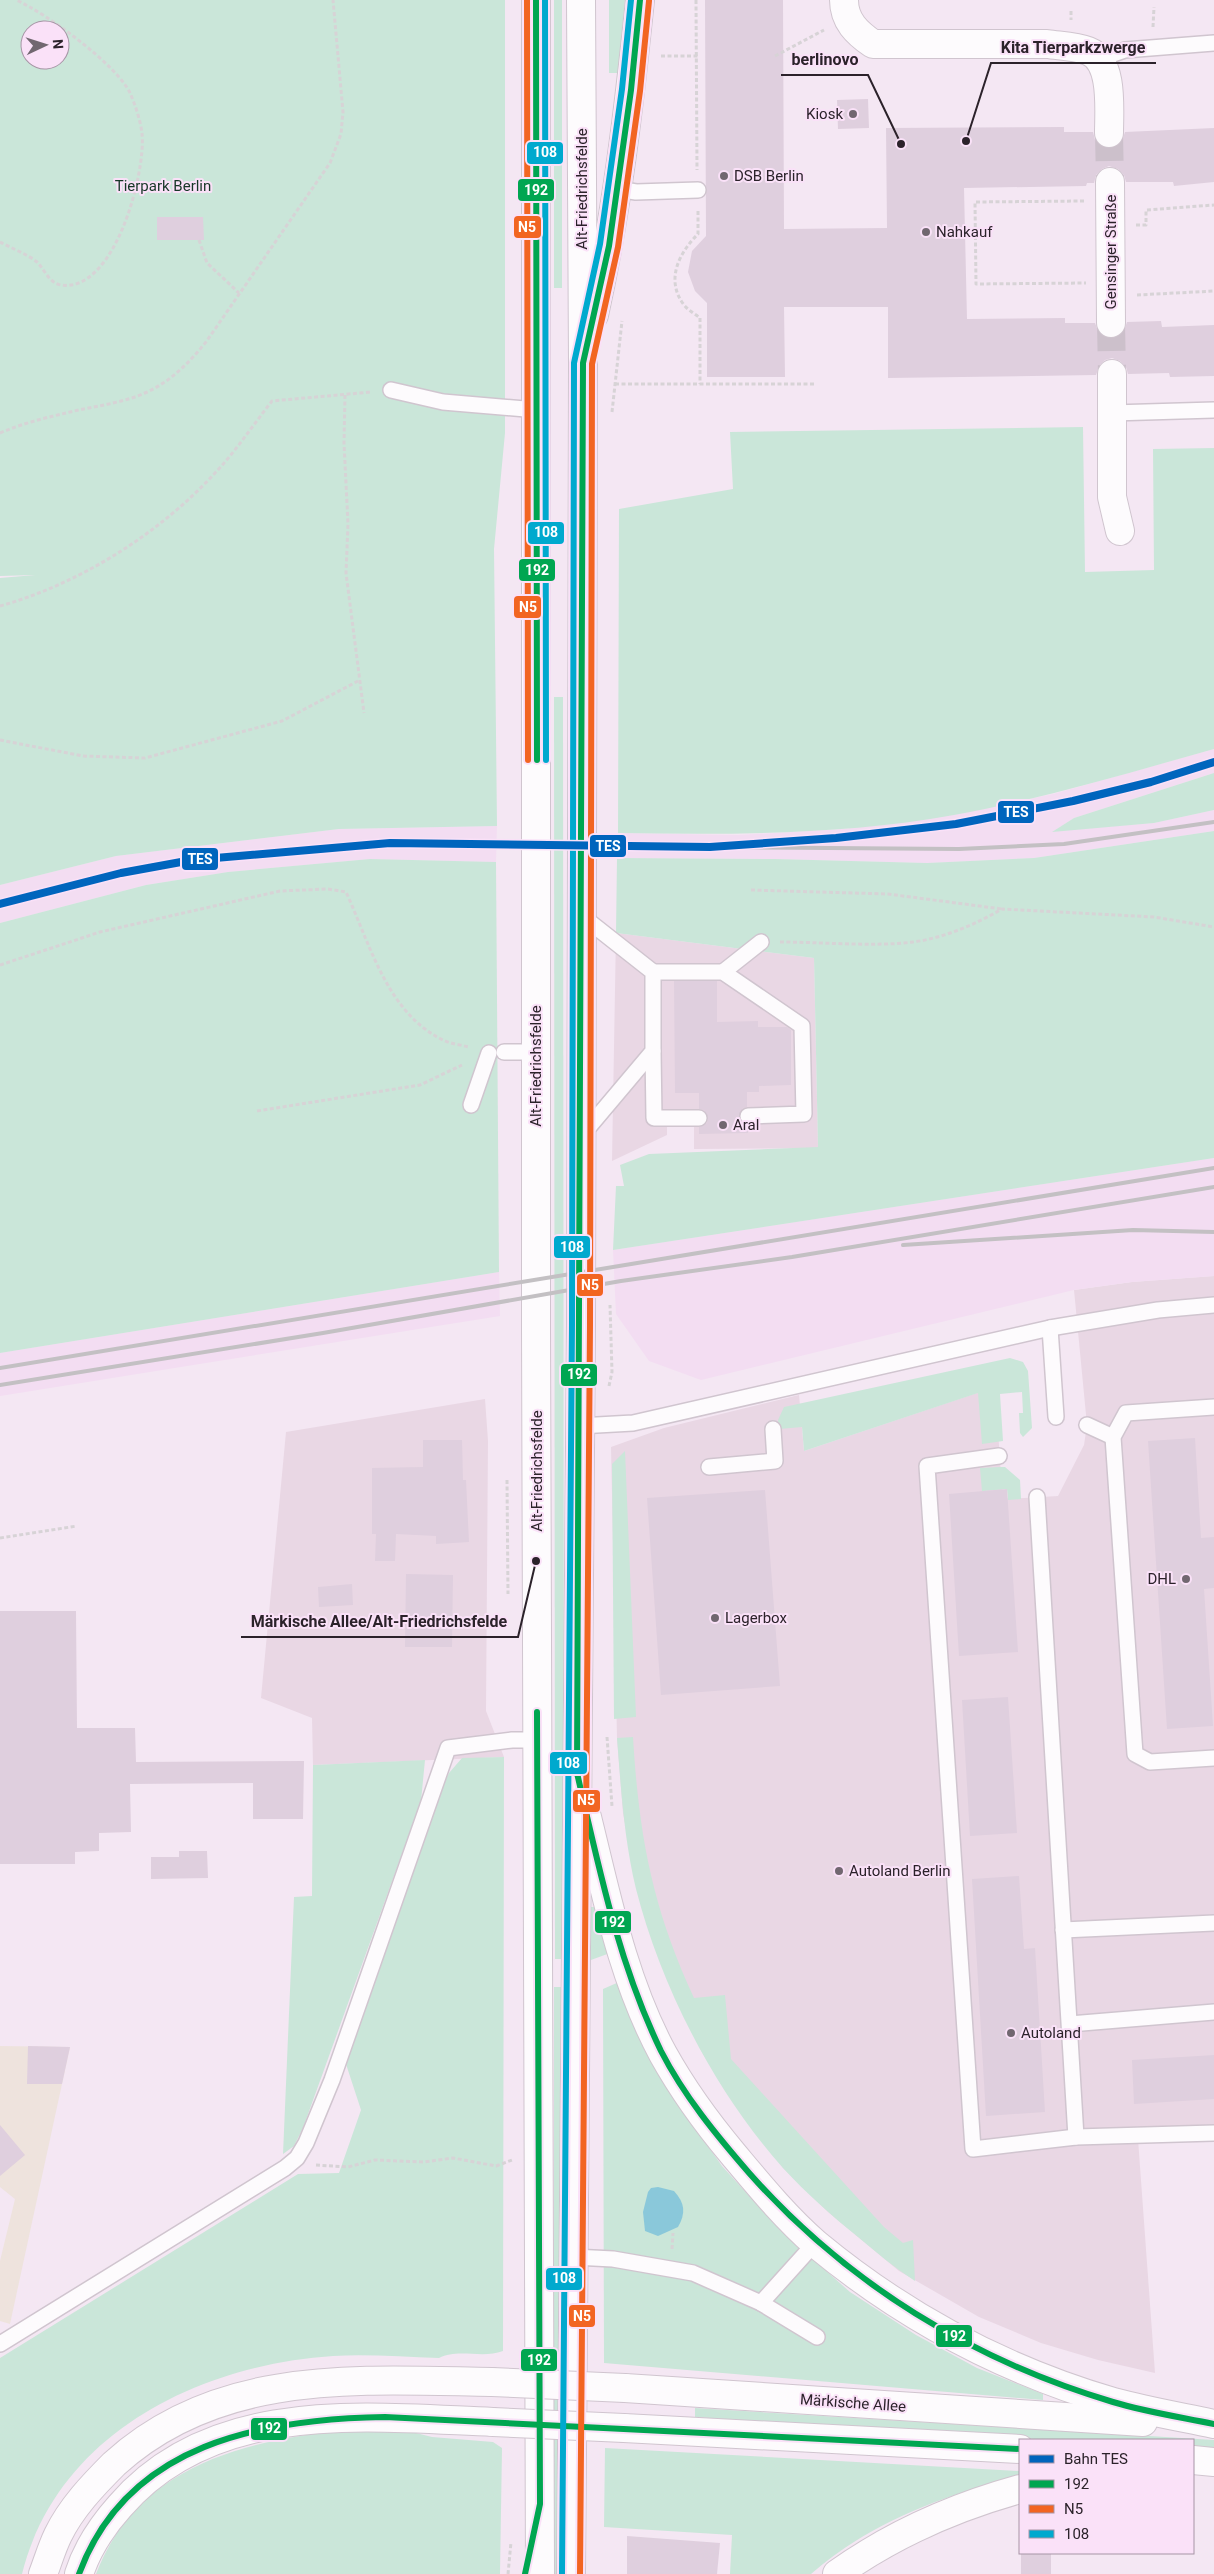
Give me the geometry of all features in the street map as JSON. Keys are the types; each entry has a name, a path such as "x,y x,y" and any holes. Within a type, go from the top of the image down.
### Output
{"main road":[{"name":"Alt-Friedrichsfelde","path":"536,0 537,1740 540,2504"},
{"name":"Alt-Friedrichsfelde","path":"571,2574 582,916 583,363 581,0"},
{"path":"583,363 609,246 618,189 640,0"},
{"path":"845,9 859,34 873,44 1046,44 1090,51 1099,58 1106,73 1109,90 1109,132"},
{"name":"Gensinger Straße","path":"1102,192 1112,226 1111,323"},
{"path":"1112,374 1112,497 1120,531"},
{"path":"577,1773 611,1917 624,1963 663,2054 702,2117 786,2214 816,2243 882,2295 933,2327 1054,2382 1114,2402 1214,2425"},
{"name":"Märkische Allee","path":"43,2574 58,2534 91,2486 130,2450 169,2424 220,2400 282,2387 358,2380 492,2382 624,2388 1214,2425"},
{"path":"79,2574 95,2540 132,2492 158,2469 196,2448 242,2431 285,2422 341,2417 493,2422 1019,2449"},
{"path":"1194,2460 1214,2462"},
{"path":"1194,2470 1214,2469"},
{"path":"837,2574 888,2542 934,2518 981,2500 1019,2489"},
{"path":"525,2574 540,2504"},
{"path":"540,2504 540,2574"}],"lane":[{"path":"1099,58 1125,50 1214,42"},
{"path":"618,189 636,192 698,190"},
{"path":"392,390 443,402 537,410"},
{"path":"1112,413 1214,410"},
{"path":"582,916 653,972 723,972 802,1026 804,1114 748,1116"},
{"path":"723,972 761,942"},
{"path":"653,972 654,1118 699,1118"},
{"path":"580,1136 653,1051"},
{"path":"471,1104 497,1052 536,1052"},
{"path":"579,1426 633,1423 1050,1328 1158,1310 1214,1304"},
{"path":"1050,1328 1056,1417"},
{"path":"1214,1407 1126,1414 1113,1437 1135,1754 1150,1762 1214,1758"},
{"path":"1088,1425 1113,1437"},
{"path":"709,1467 775,1461 773,1429"},
{"path":"999,1456 928,1466 974,2149 1076,2137 1214,2134"},
{"path":"1037,1497 1076,2137"},
{"path":"0,2344 285,2168 297,2158 306,2143 332,2080 448,1748 537,1740"},
{"path":"1063,1930 1214,1923"},
{"path":"1070,2024 1214,2012"},
{"path":"762,2302 816,2243"},
{"path":"574,2257 613,2259 693,2273 762,2302 817,2337"}],"path":[{"path":"0,242 36,262 50,279 61,285 76,284 94,274 118,242 140,174 142,133 130,93 103,62 76,40 16,0"},
{"path":"0,433 66,413 117,403 145,393 165,382 189,364 330,163 340,134 343,112 333,0"},
{"path":"776,56 845,9"},
{"path":"659,56 700,56"},
{"path":"1102,192 975,202 976,284 1094,283 1094,295 1112,296 1214,290"},
{"path":"1112,226 1146,225 1146,210 1214,206"},
{"path":"199,240 207,263 239,293"},
{"path":"611,422 622,316"},
{"path":"615,384 814,384"},
{"path":"0,606 27,598 76,578 159,524 215,473 272,401 392,390"},
{"path":"345,395 344,442 348,524 346,573 358,681 364,713"},
{"path":"0,740 83,756 145,758 282,721 358,681"},
{"path":"0,965 100,932 280,891 328,889 346,892 380,973 410,1017 443,1040 497,1052"},
{"path":"751,890 888,894 1002,909 1154,917 1214,927"},
{"path":"761,942 913,942 951,932 984,919 1002,909"},
{"path":"257,1111 420,1085 435,1078"},
{"path":"607,1425 608,1396 612,1372 610,1303"},
{"path":"0,1538 77,1526"},
{"path":"607,1728 613,1812"},
{"path":"297,2158 320,2167 348,2167 374,2160 424,2162 452,2158 496,2166 513,2160"}],"shaded area":[{"path":"1214,749 1214,773 1074,818 1054,831 1154,823 1214,810 1214,831 1034,858 927,863 775,859 617,858 618,833 738,835 844,829 952,815 1053,794"},
{"path":"497,826 496,862 370,859 228,872 146,885 0,923 0,885 116,856 339,829"},
{"path":"616,933 814,958 818,1148 694,1149 694,1123 667,1125 667,1135 612,1161"},
{"path":"1214,1158 1214,1276 1132,1282 1074,1290 701,1380 649,1361 616,1314 613,1250"},
{"path":"499,1272 500,1316 0,1396 0,1353"},
{"path":"1214,1276 1214,2134 1138,2139 1155,2373 1098,2360 1041,2343 979,2317 899,2271 828,2212 783,2168 728,2095 702,2052 683,2013 647,1925 637,1889 623,1813 617,1738 611,1447 664,1428 799,1395 804,1451 995,1387 1002,1489 1008,1499 1058,1496 1084,1445 1087,1425 1074,1290 1132,1282"},
{"path":"485,1399 488,1441 486,1711 504,1757 313,1765 312,1718 261,1698 286,1432"},
{"path":"0,2046 70,2047 10,2324 0,2321 0,2261 15,2199 0,2187"}],"green space":[{"name":"Tierpark Berlin","path":"0,0 505,0 505,433 494,549 497,826 339,829 116,856 0,885 0,578 35,575 0,576"},
{"path":"554,0 562,0 562,288 554,288"},
{"path":"609,0 625,0 618,73 609,73"},
{"path":"1083,427 1085,572 1154,570 1153,449 1214,448 1214,749 1085,785 987,809 912,822 870,827 786,832 618,833 619,509 733,489 730,432"},
{"path":"554,697 563,697 564,1959 555,1959"},
{"path":"1214,773 1214,810 1154,823 1052,832 1074,818"},
{"path":"1214,831 1214,1158 613,1250 616,1186 624,1186 620,1165 649,1154 818,1147 814,958 616,933 617,858 775,859 927,863 1034,858"},
{"path":"370,859 496,862 499,1272 0,1353 0,923 146,885 228,872"},
{"path":"1010,1358 1023,1362 1028,1371 1032,1428 1023,1437 1020,1433 1019,1413 1023,1413 1022,1392 1000,1394 1003,1441 982,1444 978,1393 804,1451 802,1427 779,1429 778,1420 784,1407"},
{"path":"625,1451 636,1717 614,1719 612,1464"},
{"path":"1005,1467 1020,1480 1021,1499 1008,1500 1007,1489 982,1491 980,1468"},
{"path":"633,1737 639,1807 650,1870 668,1933 694,1998 725,1995 731,2059 884,2227 903,2243 913,2240 915,2281 839,2221 783,2168 735,2106 693,2037 660,1963 647,1926 632,1870 624,1814 617,1738"},
{"path":"504,1757 503,2351 487,2354 454,2354 439,2358 346,2355 282,2362 232,2374 184,2392 140,2416 100,2446 66,2482 40,2525 22,2574 0,2574 0,2358 298,2174 339,2173 361,2110 345,2061 440,1791 449,1773 462,1758"},
{"path":"425,1760 421,1801 303,2128 294,2146 283,2154 294,1897 312,1896 313,1765"},
{"path":"591,1907 596,1907 610,1953 591,1960"},
{"path":"619,1982 677,2102 722,2166 781,2231 850,2292 916,2335 977,2368 1043,2394 1043,2400 604,2363 603,1989"},
{"path":"554,1987 564,1987 562,2574 554,2574"},
{"path":"695,2408 1214,2440 1214,2451 1194,2449 1194,2439 1036,2439 695,2417"},
{"path":"338,2431 412,2432 432,2437 493,2442 502,2448 500,2574 96,2574 114,2538 137,2509 164,2486 195,2467 228,2453 264,2443"},
{"path":"605,2448 1019,2471 1019,2476 936,2502 883,2525 858,2539 811,2574 730,2574 732,2535 604,2527"}],"water":[{"path":"658,2187 674,2191 682,2204 683,2213 678,2227 658,2236 645,2231 643,2212 648,2192 651,2188"}],"building":[{"path":"705,0 783,0 784,229 887,228 886,128 1064,127 1064,132 1093,132 1095,140 1101,146 1109,149 1117,146 1122,141 1125,132 1214,128 1214,182 1174,186 1173,182 1126,182 1124,175 1118,169 1109,166 1102,169 1096,175 1094,183 1087,183 1086,186 964,188 967,319 1065,318 1065,323 1095,323 1098,331 1104,337 1111,339 1118,337 1124,331 1127,322 1161,321 1162,327 1214,325 1214,376 1170,377 1169,373 1128,374 1126,367 1120,361 1112,358 1105,360 1099,366 1096,375 888,378 888,307 784,307 785,377 707,377 707,303 695,291 688,272 692,251 706,236"},
{"name":"Kiosk","path":"868,99 869,128 838,129 837,100"},
{"path":"157,217 203,217 204,240 157,240"},
{"path":"674,981 717,981 717,1022 758,1021 758,1027 787,1027 791,1030 791,1085 759,1086 759,1092 747,1092 747,1107 743,1108 739,1116 740,1121 748,1125 748,1133 699,1134 699,1127 707,1123 708,1118 704,1110 699,1109 699,1093 675,1093"},
{"name":"DHL","path":"1195,1438 1201,1538 1214,1537 1214,1588 1204,1589 1213,1726 1167,1729 1148,1441"},
{"path":"423,1440 462,1440 463,1480 466,1480 469,1542 436,1544 436,1536 396,1534 395,1561 375,1561 376,1534 372,1534 372,1468 423,1467"},
{"path":"1007,1489 1018,1652 959,1656 949,1494"},
{"path":"765,1490 780,1686 661,1695 647,1498"},
{"path":"406,1574 453,1575 452,1647 405,1647"},
{"path":"352,1584 353,1605 319,1607 318,1587"},
{"path":"0,1611 76,1611 77,1728 135,1728 136,1762 304,1761 303,1819 253,1819 253,1783 130,1784 131,1832 99,1833 99,1851 75,1852 75,1864 0,1864"},
{"path":"1008,1697 1017,1833 970,1836 962,1700"},
{"path":"179,1851 207,1851 208,1878 151,1879 151,1857 179,1857"},
{"name":"Autoland","path":"1019,1876 1024,1949 1035,1948 1045,2112 986,2116 972,1879"},
{"path":"28,2046 70,2047 62,2084 27,2084"},
{"path":"1214,2055 1214,2099 1134,2104 1132,2060"},
{"path":"0,2125 25,2155 0,2176"},
{"path":"627,2536 720,2543 717,2574 627,2574"},
{"path":"1021,2554 1051,2554 1051,2574 1021,2574"}],"tunnel":[{"path":"1109,133 1110,182"},
{"path":"1111,323 1112,374"}],"railway":[{"path":"710,847 959,849 1064,844 1214,822"},
{"path":"0,1368 1214,1168"},
{"path":"0,1385 323,1333 621,1281 792,1257 1214,1187"},
{"path":"903,1245 1133,1230 1214,1232"}],"rail line":[{"name":"TES","path":"0,904 121,873 192,860 390,843 710,847 836,838 956,824 1073,801 1151,782 1214,762"}],"transit line":[{"name":"N5","path":"527,0 528,760"},
{"name":"192","path":"536,0 537,760"},
{"name":"108","path":"545,0 546,760"},
{"name":"108","path":"562,2574 572,1325 574,363 600,244 622,89 631,0"},
{"name":"192","path":"640,0 631,90 609,246 583,363 577,1773 593,1844 621,1949 646,2017 661,2051 680,2084 713,2130 750,2174 788,2214 828,2250 871,2283 915,2314 962,2340 1011,2364 1061,2385 1150,2412 1214,2424"},
{"name":"N5","path":"580,2574 590,1325 592,364 618,247 640,91 649,1"},
{"name":"192","path":"525,2574 540,2504 537,1712"},
{"name":"192","path":"79,2574 101,2530 130,2494 164,2467 204,2447 247,2433 292,2424 385,2417 1019,2449"}],"place":[{"name":"Kiosk","path":"853,114"},
{"name":"Kita Tierparkzwerge","path":"966,141"},
{"name":"berlinovo","path":"901,144"},
{"name":"DSB Berlin","path":"724,176"},
{"name":"Nahkauf","path":"926,232"},
{"name":"Aral","path":"723,1125"},
{"name":"Märkische Allee/Alt-Friedrichsfelde","path":"536,1561"},
{"name":"DHL","path":"1186,1579"},
{"name":"Lagerbox","path":"715,1618"},
{"name":"Autoland Berlin","path":"839,1871"},
{"name":"Autoland","path":"1011,2033"}]}
